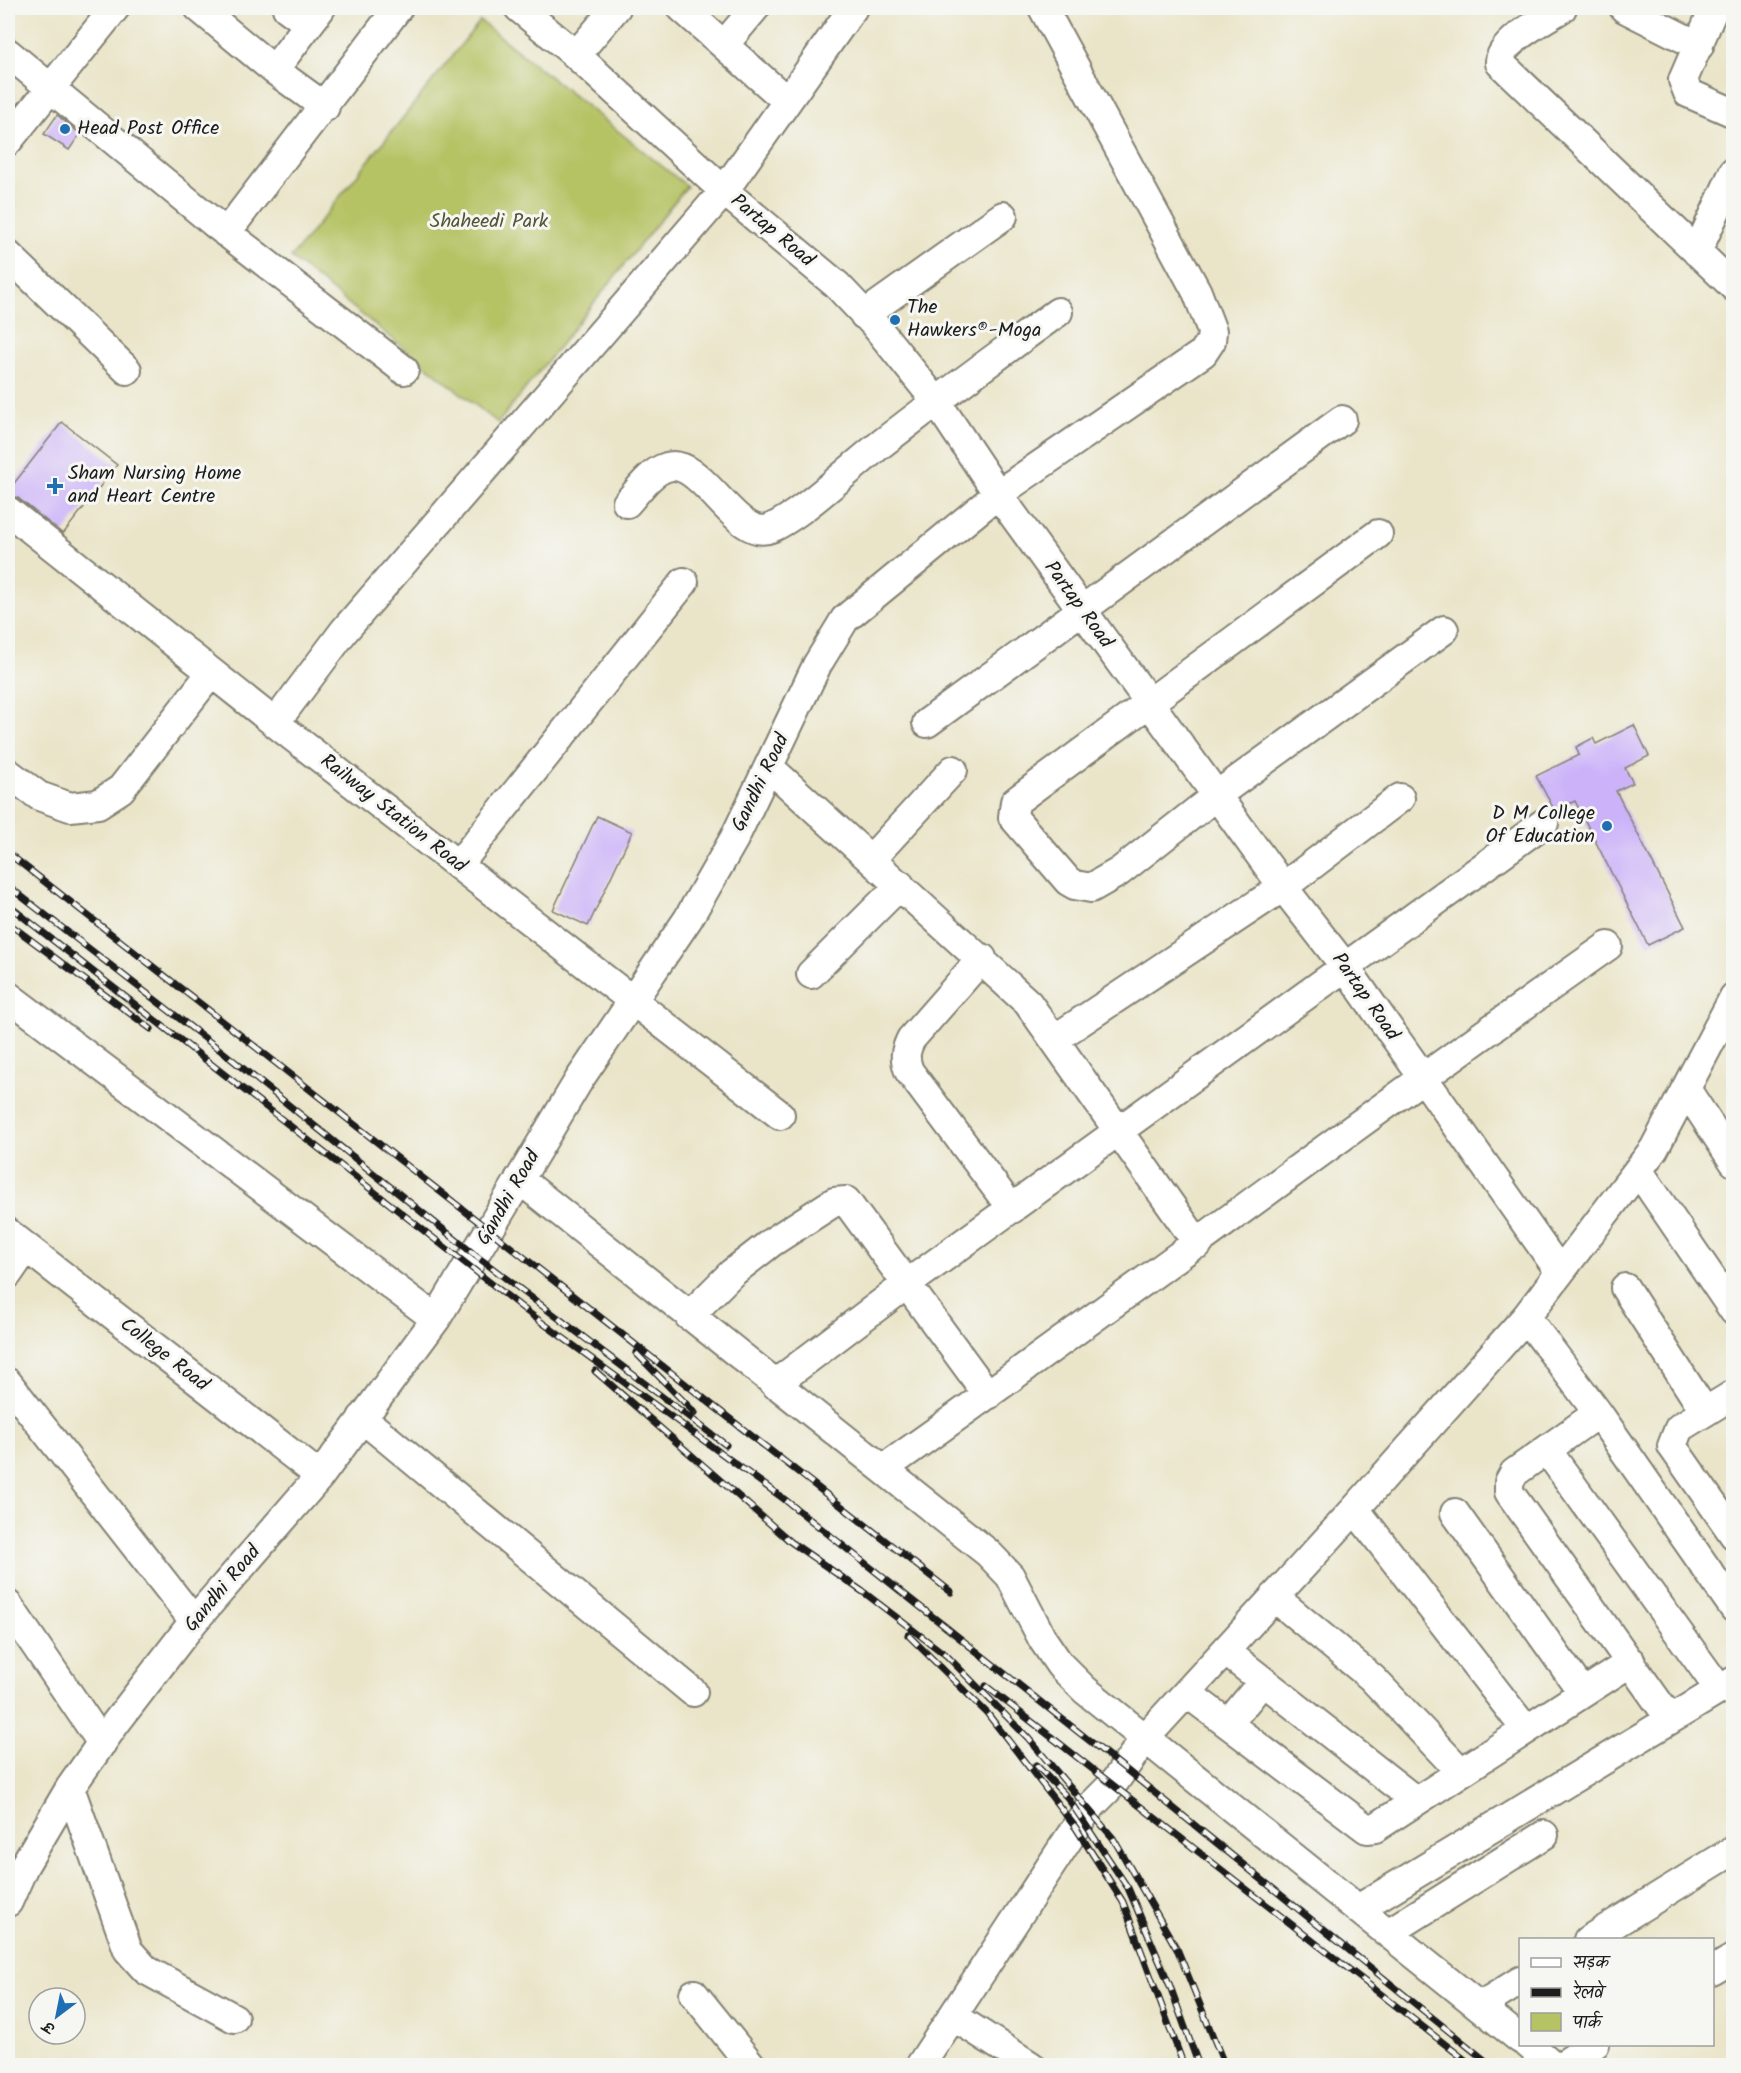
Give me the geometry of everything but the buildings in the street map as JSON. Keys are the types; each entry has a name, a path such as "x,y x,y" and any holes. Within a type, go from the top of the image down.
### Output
{"street":[{"path":"8,141 115,8"},
{"path":"199,8 274,70 325,107"},
{"path":"226,233 325,107 398,8"},
{"name":"Partap Road","path":"519,8 576,55 724,191 837,285 936,401 998,494 1283,887 1346,968 1560,1272"},
{"path":"576,55 616,8"},
{"path":"682,8 788,101"},
{"path":"724,45 755,8"},
{"path":"275,723 344,631 724,191 853,8"},
{"name":"Gandhi Road","path":"10,1887 70,1788 102,1743 194,1621 320,1476 436,1319 519,1179 631,1000 688,919 734,839 770,768 816,665 845,619 998,494 1163,379 1193,361 1210,341 1212,331 1197,292 1043,8"},
{"path":"1562,8 1506,46 1499,57 1500,63 1734,287"},
{"path":"1624,8 1699,46"},
{"path":"1714,8 1683,80 1683,88 1688,93 1734,112"},
{"path":"274,70 306,13"},
{"path":"8,53 226,233 404,370"},
{"path":"1697,252 1734,171"},
{"path":"864,315 1003,216"},
{"path":"8,255 127,370"},
{"path":"627,503 654,473 668,466 680,467 750,527 760,530 771,528 798,510 936,401 1058,312"},
{"path":"927,723 1342,420"},
{"name":"Railway Station Road","path":"8,511 211,673 780,1115"},
{"path":"1378,534 1148,701 1020,798 1012,810 1018,825 1068,881 1091,888 1119,872 1217,795 1444,630"},
{"path":"459,864 684,582"},
{"path":"8,773 39,796 70,807 98,804 121,789 211,673"},
{"path":"770,768 982,958 1028,1003 1056,1038 1118,1133 1198,1244"},
{"path":"871,859 953,770"},
{"path":"1056,1038 1283,887 1400,798"},
{"path":"775,1384 907,1284 1544,823"},
{"path":"811,974 900,885"},
{"path":"883,1469 1198,1244 1421,1077 1608,946"},
{"path":"982,958 911,1039 905,1060 909,1071 1012,1209"},
{"path":"8,996 436,1319"},
{"path":"920,2066 1088,1809 1113,1784 1145,1738 1355,1509 1526,1317 1654,1149 1734,997"},
{"path":"1686,1089 1734,1161"},
{"path":"1638,1170 1734,1311"},
{"path":"519,1179 988,1553 1010,1576 1043,1640 1059,1665 1145,1738 1519,2037"},
{"path":"689,1316 732,1272 772,1242 841,1200 851,1205 988,1395"},
{"path":"8,1274 17,1241"},
{"name":"College Road","path":"17,1241 320,1476"},
{"path":"1625,1288 1705,1412"},
{"path":"1526,1317 1598,1413 1734,1608"},
{"path":"8,1383 194,1621"},
{"path":"1734,1394 1679,1428 1672,1446 1734,1535"},
{"path":"1598,1413 1514,1473 1509,1482 1509,1492 1670,1719"},
{"path":"362,1419 693,1692"},
{"path":"1358,1909 1726,1685 1547,1450"},
{"path":"1355,1509 1526,1730"},
{"path":"1455,1514 1583,1693"},
{"path":"1274,1598 1372,1678 1461,1772"},
{"path":"8,1605 102,1743"},
{"path":"1225,1651 1416,1801"},
{"path":"1187,1693 1367,1829 1375,1828 1631,1662"},
{"path":"1228,1725 1263,1680"},
{"path":"70,1788 128,1950 135,1961 146,1970 234,2018"},
{"path":"1388,1933 1544,1835"},
{"path":"1591,1938 1734,1850"},
{"path":"1714,1970 1734,1958"},
{"path":"1480,2006 1519,1982"},
{"path":"694,1994 752,2066"},
{"path":"952,2016 1030,2066"},
{"path":"1530,2046 1554,2066"},
{"path":"1561,2066 1592,2046"}],"green space":[{"name":"Shaheedi Park","path":"480,21 687,186 498,423 291,258"}],"railway":[{"path":"8,853 951,1592"},
{"path":"8,886 224,1053 475,1255 726,1445"},
{"path":"8,905 529,1313 784,1499 1124,1768 1492,2066"},
{"path":"8,923 151,1029"},
{"path":"636,1353 695,1413"},
{"path":"595,1371 791,1542 866,1594 947,1656 1028,1738 1113,1838 1178,1951 1225,2066"},
{"path":"908,1635 987,1713 1076,1828 1123,1902 1184,2066"},
{"path":"986,1686 1473,2066"},
{"path":"1036,1765 1067,1797 1128,1888 1170,1986 1199,2066"}],"place":[{"name":"Head Post Office","path":"65,129"},
{"name":"The Hawkers®-Moga","path":"895,320"},
{"name":"Sham Nursing Home and Heart Centre","path":"55,486"},
{"name":"D M College Of Education","path":"1607,826"}]}
